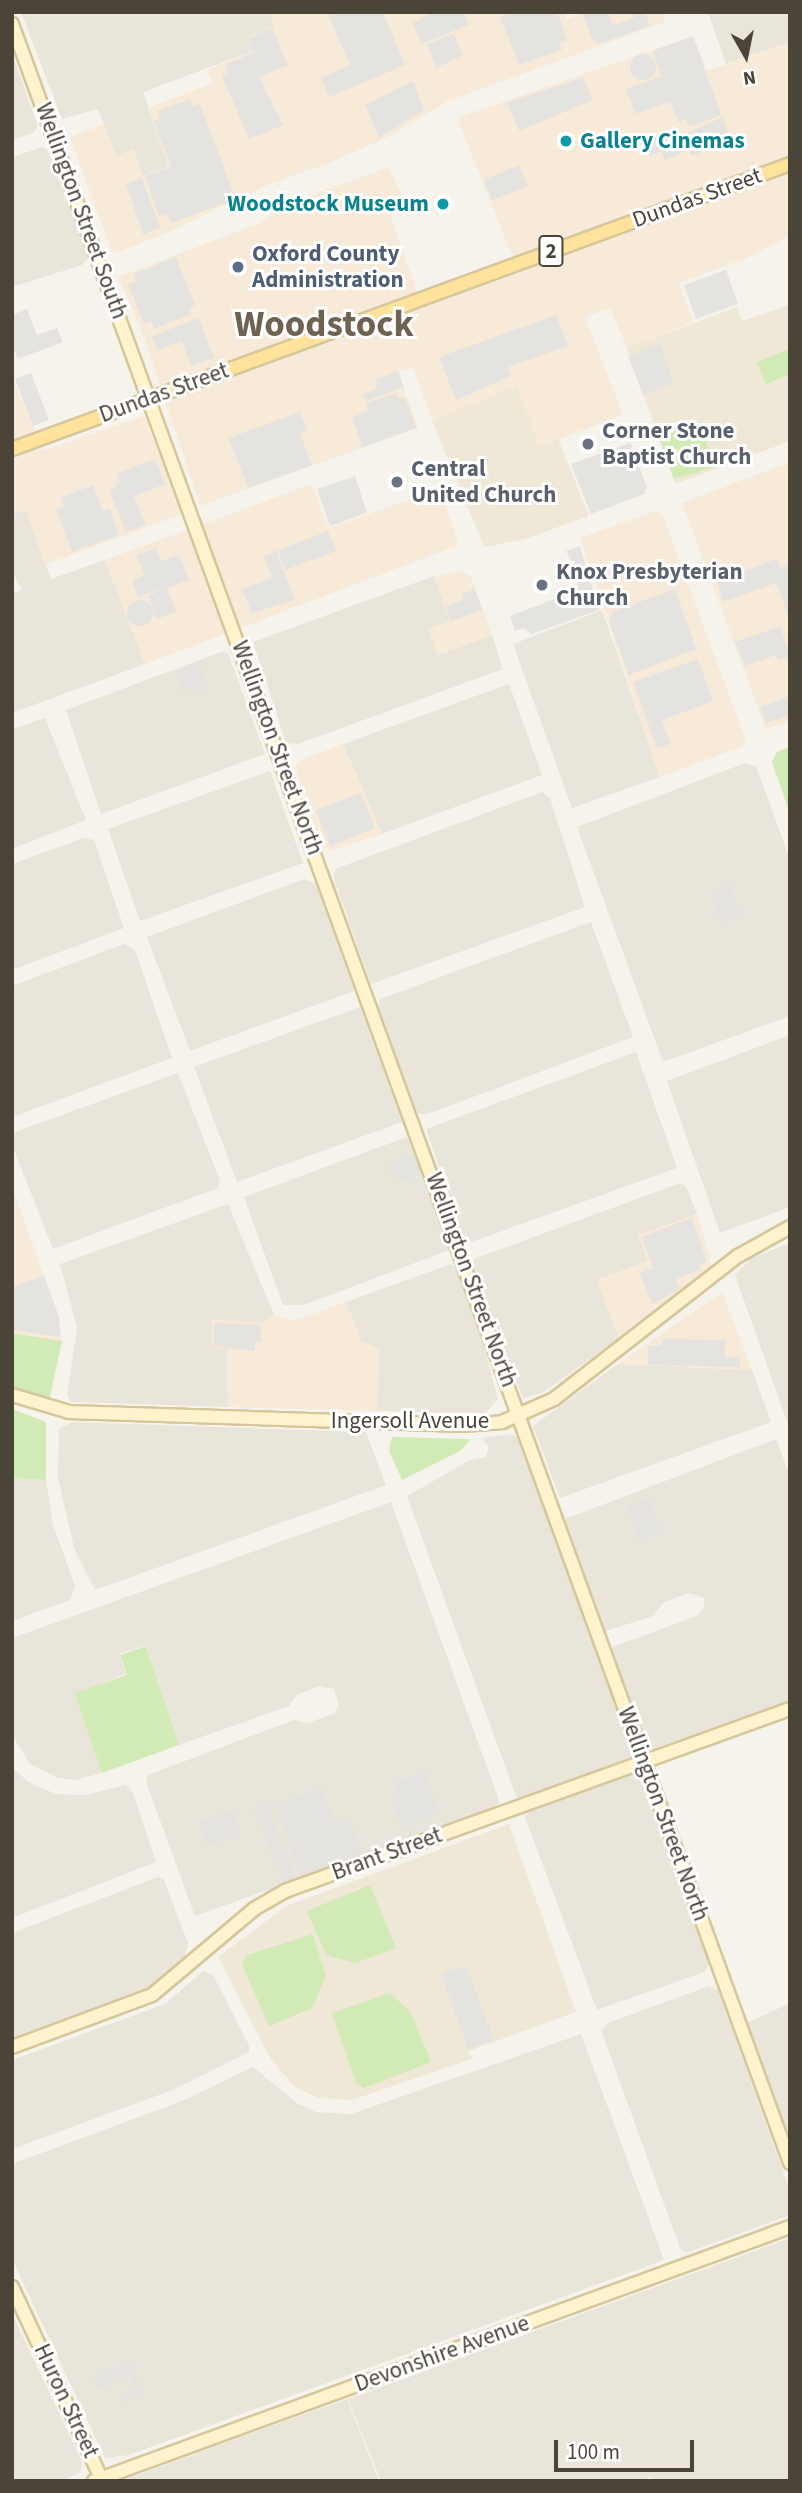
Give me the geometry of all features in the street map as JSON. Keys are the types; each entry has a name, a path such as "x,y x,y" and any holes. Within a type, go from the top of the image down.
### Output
{"main road":[{"name":"Wellington Street South","path":"12,24 149,399"},
{"name":"Dundas Street","path":"12,449 790,164"},
{"name":"Wellington Street North","path":"149,399 790,2163"},
{"name":"Ingersoll Avenue","path":"12,1395 47,1408 81,1413 463,1425 520,1416 554,1400 738,1256 790,1227"},
{"name":"Brant Street","path":"12,2047 152,1995 254,1909 285,1891 790,1709"},
{"name":"Devonshire Avenue","path":"97,2479 790,2227"},
{"name":"Huron Street","path":"12,2287 97,2479"}],"shaded area":[{"path":"21,12 269,12 274,26 253,51 143,92 170,166 143,176 116,156 98,109 62,119"},
{"path":"269,12 564,12 567,19 586,12 662,12 665,22 448,101 392,135 331,162 265,186 165,234 118,252 111,250 70,137 104,124 116,156 133,149 143,176 169,167 148,108 213,83 207,70 253,51 247,37 274,26"},
{"path":"327,12 383,12 405,65 329,97 321,78 350,65"},
{"path":"432,12 464,12 469,25 421,44 413,23"},
{"path":"513,12 557,12 567,40 560,43 562,50 519,65 500,17"},
{"path":"590,12 608,12 613,25 634,18 632,12 645,12 650,26 598,44 592,39 583,15"},
{"path":"708,12 790,12 790,42 726,64"},
{"path":"272,28 288,65 259,77 283,125 249,139 222,76 228,73 225,65 254,52 248,38"},
{"path":"454,34 463,55 436,68 427,44"},
{"path":"693,36 707,71 790,42 790,236 749,257 679,283 693,322 627,348 610,308 585,317 623,415 539,447 516,386 432,420 413,367 398,372 418,428 200,506 143,335 118,277 260,223 284,205 389,167 401,195 391,219 423,308 519,273 457,118"},
{"path":"693,36 721,115 689,127 686,119 678,122 670,102 636,114 626,89 662,76 652,51"},
{"path":"12,54 38,126 33,133 12,140"},
{"path":"643,54 652,58 656,67 652,76 643,80 634,76 630,67 634,58"},
{"path":"583,78 593,100 519,131 507,102"},
{"path":"413,81 424,110 379,138 365,105"},
{"path":"190,99 192,106 200,104 233,192 226,195 228,202 171,223 167,213 159,216 145,176 171,167 154,121 160,118 158,111"},
{"path":"723,117 731,141 691,156 689,150 665,160 661,152 650,156 643,140 676,127 680,136"},
{"path":"43,147 49,151 88,258 82,265 12,287 12,157"},
{"path":"519,165 528,186 492,200 484,180"},
{"path":"142,178 160,228 143,235 126,184"},
{"path":"176,257 195,305 189,308 191,314 154,329 151,321 144,324 128,285 136,281 134,274"},
{"path":"726,270 738,304 696,319 684,285"},
{"path":"790,305 790,441 675,484 627,348 737,307 742,321"},
{"path":"27,309 37,335 57,328 63,342 18,359 12,345 12,315"},
{"path":"556,315 568,346 508,367 511,376 456,400 439,357"},
{"path":"199,318 214,358 191,366 182,341 157,350 152,336"},
{"path":"660,344 674,383 643,395 628,356"},
{"path":"398,371 404,387 366,401 363,394 376,389 377,379"},
{"path":"31,373 49,420 33,426 15,379"},
{"path":"13,379 43,451 144,416 181,510 179,515 45,565 26,510 12,515"},
{"path":"517,386 539,446 558,439 589,516 525,539 484,547 432,420"},
{"path":"396,393 398,399 405,397 416,428 362,447 352,417 368,411 365,404"},
{"path":"300,412 307,430 300,433 312,465 248,488 229,438"},
{"path":"630,443 647,487 644,494 591,514 571,464"},
{"path":"155,459 165,484 134,496 146,525 126,532 110,492 120,481 117,473"},
{"path":"790,462 790,721 766,729 682,503"},
{"path":"355,476 367,513 330,526 317,489"},
{"path":"312,484 329,528 440,489 459,545 145,664 105,560"},
{"path":"93,485 103,511 110,508 119,535 72,552 56,509 64,506 61,497"},
{"path":"26,510 51,579 105,560 145,664 12,713 12,594 22,590 12,572 12,515"},
{"path":"655,511 663,516 746,741 741,747 660,777 580,538"},
{"path":"328,531 336,551 285,570 278,550"},
{"path":"580,546 599,610 531,634 524,628 515,631 510,616 576,591 579,575 566,551"},
{"path":"156,548 161,561 179,555 189,580 167,588 176,612 157,619 148,596 164,588 138,597 132,580 144,575 136,555"},
{"path":"276,551 295,600 252,613 242,589 272,578 264,556"},
{"path":"776,559 781,568 790,565 790,619 776,583 722,602 717,581"},
{"path":"460,571 471,576 492,635 438,655 429,629 450,621 434,576"},
{"path":"434,576 450,621 438,655 492,635 503,669 298,744 286,743 253,642"},
{"path":"475,589 482,610 451,621 446,606 464,600 462,594"},
{"path":"675,589 696,649 629,675 609,621 612,612"},
{"path":"140,600 149,604 153,613 149,622 140,626 131,622 127,613 131,604"},
{"path":"602,610 660,777 572,808 513,644"},
{"path":"780,626 790,656 779,660 776,655 745,666 735,642"},
{"path":"221,652 228,653 265,754 101,814 66,710"},
{"path":"698,659 713,701 662,720 670,744 657,748 633,682"},
{"path":"199,664 209,692 196,696 193,687 183,690 176,671"},
{"path":"509,684 542,775 382,834 343,744"},
{"path":"790,696 790,715 766,723 760,707"},
{"path":"45,718 86,820 12,849 12,729"},
{"path":"343,744 382,834 330,851 321,844 295,767 303,759"},
{"path":"745,763 756,766 790,860 790,1016 663,1062 577,827"},
{"path":"270,771 303,863 140,921 108,829"},
{"path":"542,792 550,798 585,907 371,984 334,879 335,869"},
{"path":"361,793 375,828 330,846 316,810"},
{"path":"84,838 94,840 124,928 12,970 12,864"},
{"path":"304,879 316,884 354,991 190,1051 147,937"},
{"path":"730,885 741,916 731,915 722,928 712,900 720,889"},
{"path":"591,922 633,1037 425,1115 417,1113 378,1006 380,999"},
{"path":"124,944 135,950 172,1058 12,1117 12,986"},
{"path":"360,1007 402,1122 237,1182 194,1067"},
{"path":"790,1035 790,1207 720,1233 667,1081"},
{"path":"636,1052 677,1168 466,1244 426,1129"},
{"path":"178,1073 220,1181 218,1188 53,1249 12,1145 12,1133"},
{"path":"407,1137 449,1250 304,1305 283,1305 244,1197"},
{"path":"414,1154 421,1173 400,1182 398,1176 392,1177 387,1165"},
{"path":"680,1183 686,1186 697,1214 639,1235 648,1261 597,1280 619,1338 542,1393 523,1398 473,1268 474,1259"},
{"path":"12,1188 57,1311 62,1341 12,1333"},
{"path":"228,1204 274,1315 227,1349 228,1407 71,1402 67,1395 77,1328 60,1264"},
{"path":"697,1214 712,1266 619,1338 597,1280 648,1261 638,1235"},
{"path":"692,1218 707,1262 699,1265 701,1270 676,1279 680,1289 652,1304 640,1273 653,1268 642,1237"},
{"path":"790,1243 790,1430 735,1275 752,1258"},
{"path":"451,1264 458,1271 479,1329 498,1399 485,1414 377,1411 379,1349 361,1341 346,1302"},
{"path":"44,1276 59,1317 61,1337 12,1330 12,1287"},
{"path":"722,1292 752,1370 618,1364"},
{"path":"346,1302 361,1341 379,1349 377,1411 228,1407 227,1349 212,1347 212,1319 264,1323 274,1315 292,1321"},
{"path":"214,1323 261,1325 261,1341 255,1342 255,1351 214,1346"},
{"path":"662,1339 725,1340 725,1357 740,1357 740,1367 648,1365 648,1346 662,1346"},
{"path":"618,1364 752,1370 771,1422 560,1498 533,1426"},
{"path":"72,1422 366,1432 386,1485 95,1590 74,1548 58,1478 59,1429"},
{"path":"511,1434 519,1438 633,1756 522,1799 516,1796 407,1496 470,1460 486,1457 489,1446 481,1438"},
{"path":"776,1439 790,1476 790,1702 652,1749 643,1742 612,1647 697,1616 704,1608 704,1598 689,1593 665,1602 651,1617 605,1631 565,1519"},
{"path":"12,1478 46,1480 53,1525 75,1586 70,1600 12,1621"},
{"path":"649,1498 661,1532 638,1540 626,1506"},
{"path":"391,1502 500,1803 472,1817 195,1916 146,1782 148,1775 294,1720 308,1723 335,1713 339,1704 334,1689 319,1686 297,1695 289,1706 179,1745 146,1645 119,1654 126,1674 74,1694 102,1773 76,1780 58,1778 30,1764 12,1735 12,1638"},
{"path":"12,1767 28,1782 56,1794 85,1795 126,1785 133,1793 156,1862 12,1918"},
{"path":"424,1772 439,1814 402,1828 391,1798 397,1795 393,1783"},
{"path":"635,1773 642,1776 709,1965 704,1972 597,2010 525,1817 529,1812"},
{"path":"322,1788 335,1823 349,1819 361,1853 300,1875 275,1805"},
{"path":"266,1803 296,1879 284,1884 254,1808"},
{"path":"232,1811 240,1835 207,1846 199,1822"},
{"path":"509,1824 576,2012 469,2051 472,2059 352,2100 317,2098 294,2086 270,2058 218,1957 286,1906"},
{"path":"158,1877 164,1880 188,1943 184,1960 152,1987 12,2038 12,1933"},
{"path":"466,1965 494,2040 468,2049 441,1974"},
{"path":"203,1971 213,1975 249,2045 249,2052 170,2091 12,2149 12,2060 165,2004"},
{"path":"709,1986 718,1990 790,2191 790,2215 686,2253 680,2248 601,2030 608,2023"},
{"path":"790,2003 790,2144 747,2023"},
{"path":"581,2034 664,2260 129,2455 105,2458 12,2259 12,2164 182,2101 253,2067 298,2104 316,2112 351,2114"},
{"path":"790,2238 790,2481 653,2481 651,2477 643,2481 381,2481 348,2399"},
{"path":"12,2314 82,2461 80,2473 59,2481 12,2481"},
{"path":"131,2363 144,2393 122,2402 120,2396 137,2389 131,2375 98,2390 93,2379"},
{"path":"347,2399 379,2481 122,2481 235,2439"}],"green space":[{"path":"790,349 790,374 766,384 757,362"},
{"path":"676,428 703,437 718,466 674,479 658,434"},
{"path":"790,747 790,814 772,762 777,752"},
{"path":"12,1333 62,1341 50,1397 41,1399 12,1387"},
{"path":"12,1409 46,1422 46,1480 12,1478"},
{"path":"392,1437 471,1439 460,1451 402,1480 389,1451"},
{"path":"146,1646 179,1745 102,1773 74,1693 127,1675 120,1655"},
{"path":"370,1885 396,1948 355,1963 326,1955 307,1911"},
{"path":"313,1934 326,1976 312,2008 269,2026 242,1964 247,1955"},
{"path":"390,1993 411,2013 431,2062 364,2088 356,2083 332,2013"}],"place":[{"name":"Gallery Cinemas","path":"566,141"},
{"name":"Woodstock Museum","path":"443,204"},
{"name":"Oxford County Administration","path":"238,267"},
{"name":"Corner Stone Baptist Church","path":"588,444"},
{"name":"Central United Church","path":"397,482"},
{"name":"Knox Presbyterian Church","path":"542,585"}],"district":[{"name":"Woodstock","path":"324,325"}]}
